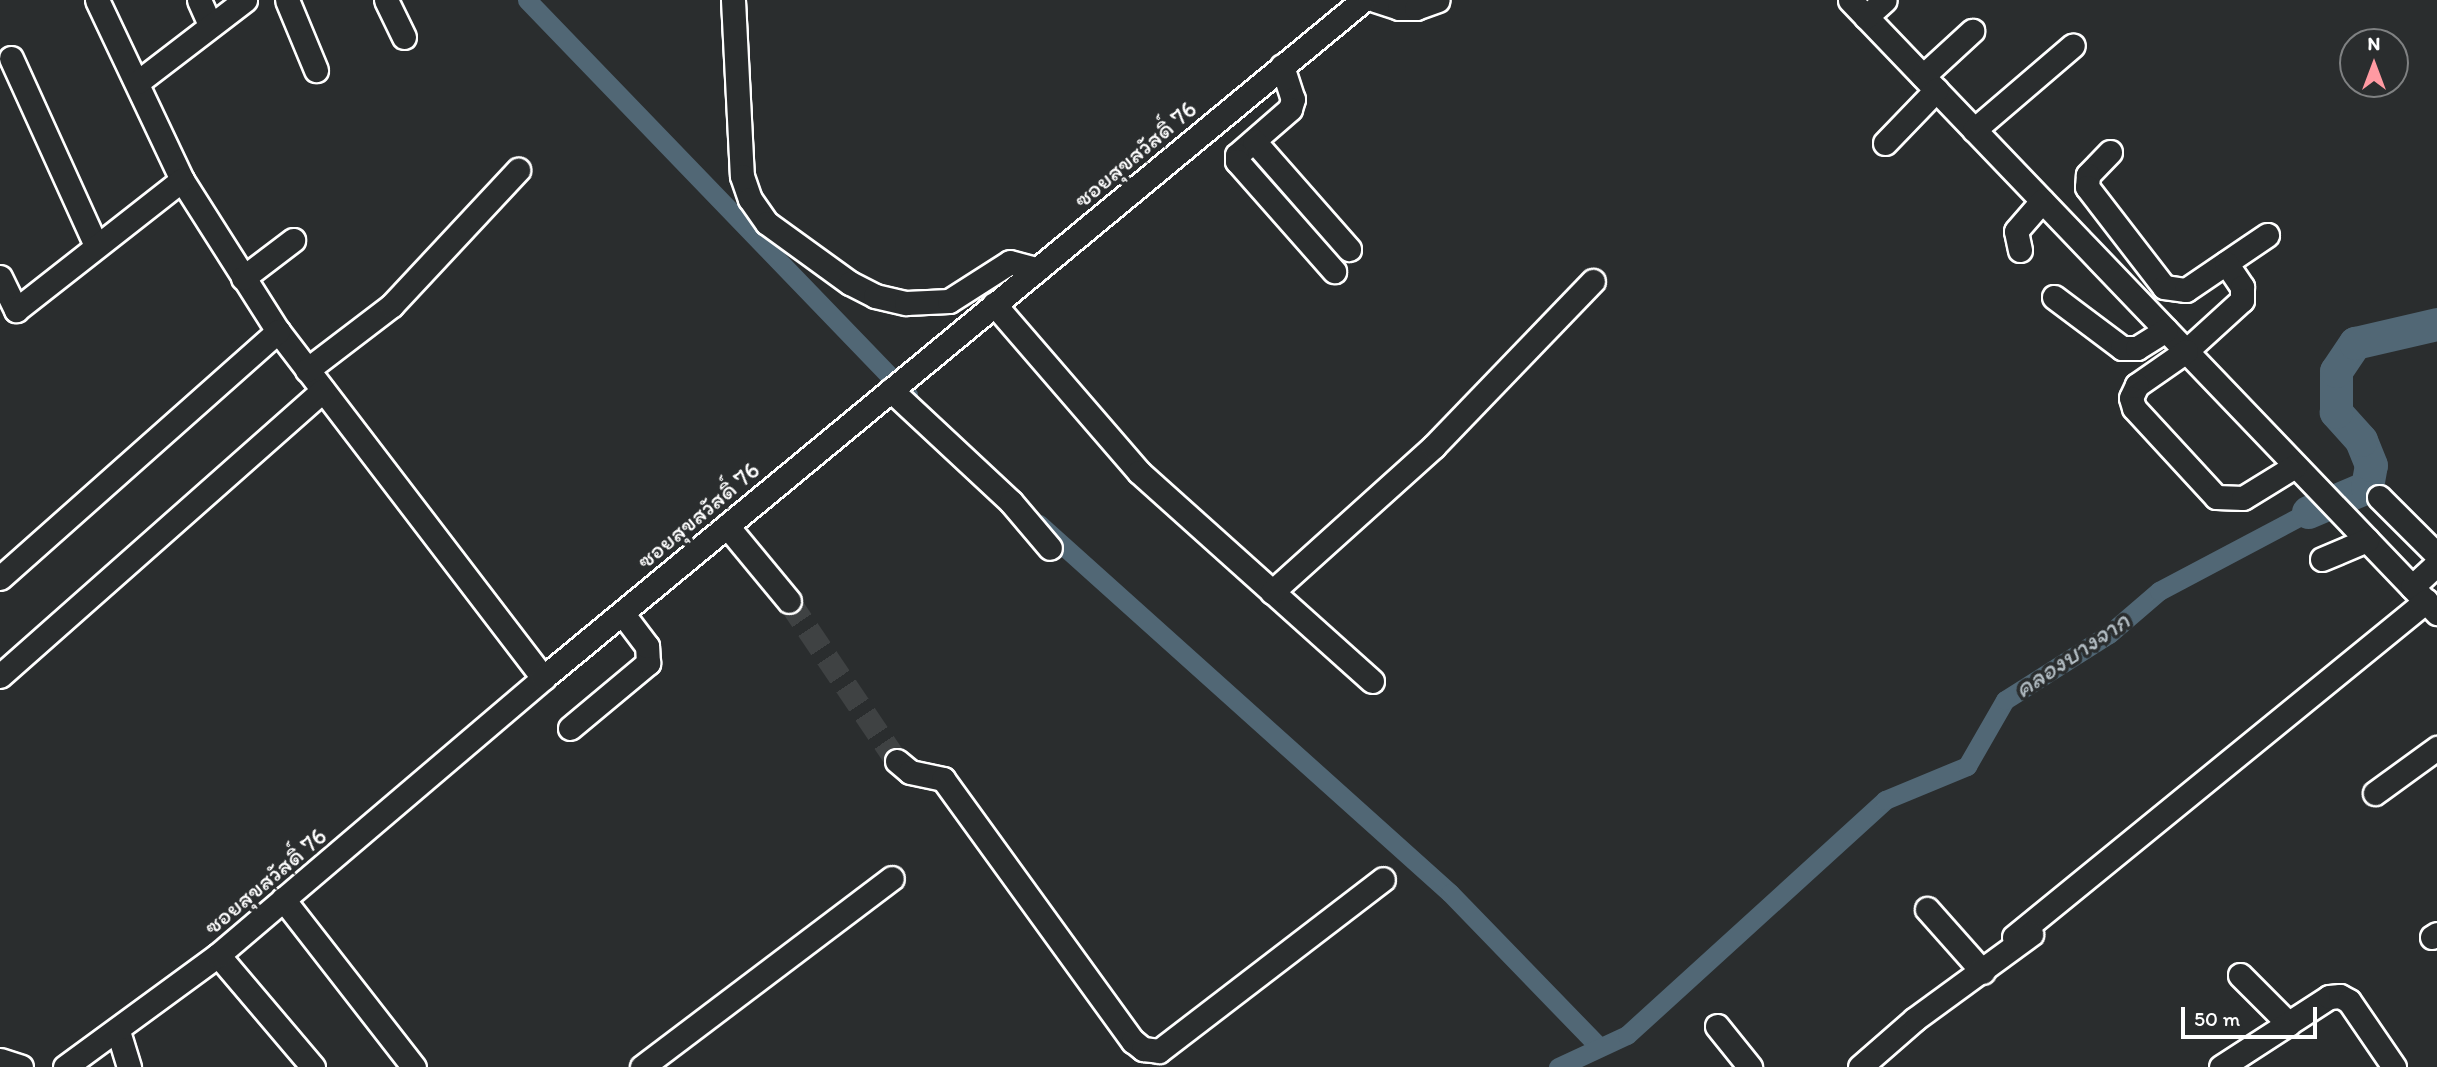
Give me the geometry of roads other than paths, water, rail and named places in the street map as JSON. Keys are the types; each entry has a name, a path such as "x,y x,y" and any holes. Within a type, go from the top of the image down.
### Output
{"street":[{"path":"97,0 182,180 243,278 307,370 543,678"},
{"path":"199,0 209,25"},
{"path":"138,82 245,0"},
{"path":"287,0 316,70"},
{"path":"386,0 404,37"},
{"path":"733,0 742,176 750,199 767,223 850,283 875,296 906,303 949,301 1010,262 1037,269"},
{"name":"ซอยสุขสวัสดิ์ 76","path":"65,1067 118,1031 218,954 543,678 1363,0"},
{"path":"1375,0 1416,8 1438,0"},
{"path":"1850,0 2425,600"},
{"path":"1866,17 1885,0"},
{"path":"1885,143 1972,31"},
{"path":"1974,130 2073,44"},
{"path":"11,58 96,245"},
{"path":"1282,66 1293,99 1290,109 1237,155 1240,169 1334,271"},
{"path":"1254,141 1349,249"},
{"path":"2110,152 2088,176 2087,187 2164,287 2186,290 2267,235"},
{"path":"307,370 392,305 518,170"},
{"path":"0,277 8,316 182,180"},
{"path":"2020,250 2016,231 2042,201"},
{"path":"243,278 293,240"},
{"path":"2227,263 2242,287 2242,300 2186,351 2137,385 2131,398 2134,408 2216,497 2243,498 2303,473"},
{"path":"1272,592 1434,446 1593,281"},
{"path":"2054,297 2122,348 2137,348 2166,330"},
{"path":"994,304 1139,472 1372,681"},
{"path":"0,578 278,331"},
{"path":"893,388 1011,502 1050,548"},
{"path":"0,676 323,390"},
{"path":"2379,497 2437,555"},
{"path":"727,526 789,601"},
{"path":"2322,559 2367,540"},
{"path":"2014,937 2425,600 2437,564"},
{"path":"570,728 648,663 647,646 622,613"},
{"path":"2375,793 2437,748"},
{"path":"897,761 909,772 943,779 1133,1041 1165,1059 1383,879"},
{"path":"642,1067 892,878"},
{"path":"1860,1067 1915,1019 1983,972 2099,879"},
{"path":"283,899 414,1067"},
{"path":"1927,909 1983,972"},
{"path":"218,954 313,1067"},
{"path":"2240,975 2289,1024"},
{"path":"2221,1067 2329,997 2340,996 2349,1001 2394,1067"},
{"path":"1717,1026 1750,1067"},
{"path":"118,1031 129,1067"},
{"path":"0,1060 21,1067"}],"waterway":[{"path":"527,0 908,395"},
{"name":"คลองบางจาก","path":"2308,512 2367,487 2371,465 2361,440 2336,412 2336,371 2355,343 2437,324"},
{"name":"คลองบางจาก","path":"1558,1067 1627,1035 1885,800 1967,766 2005,700 2109,634 2159,591 2308,512"},
{"path":"1039,524 1450,893 1599,1047"}],"tunnel":[{"path":"789,601 897,761"}]}
